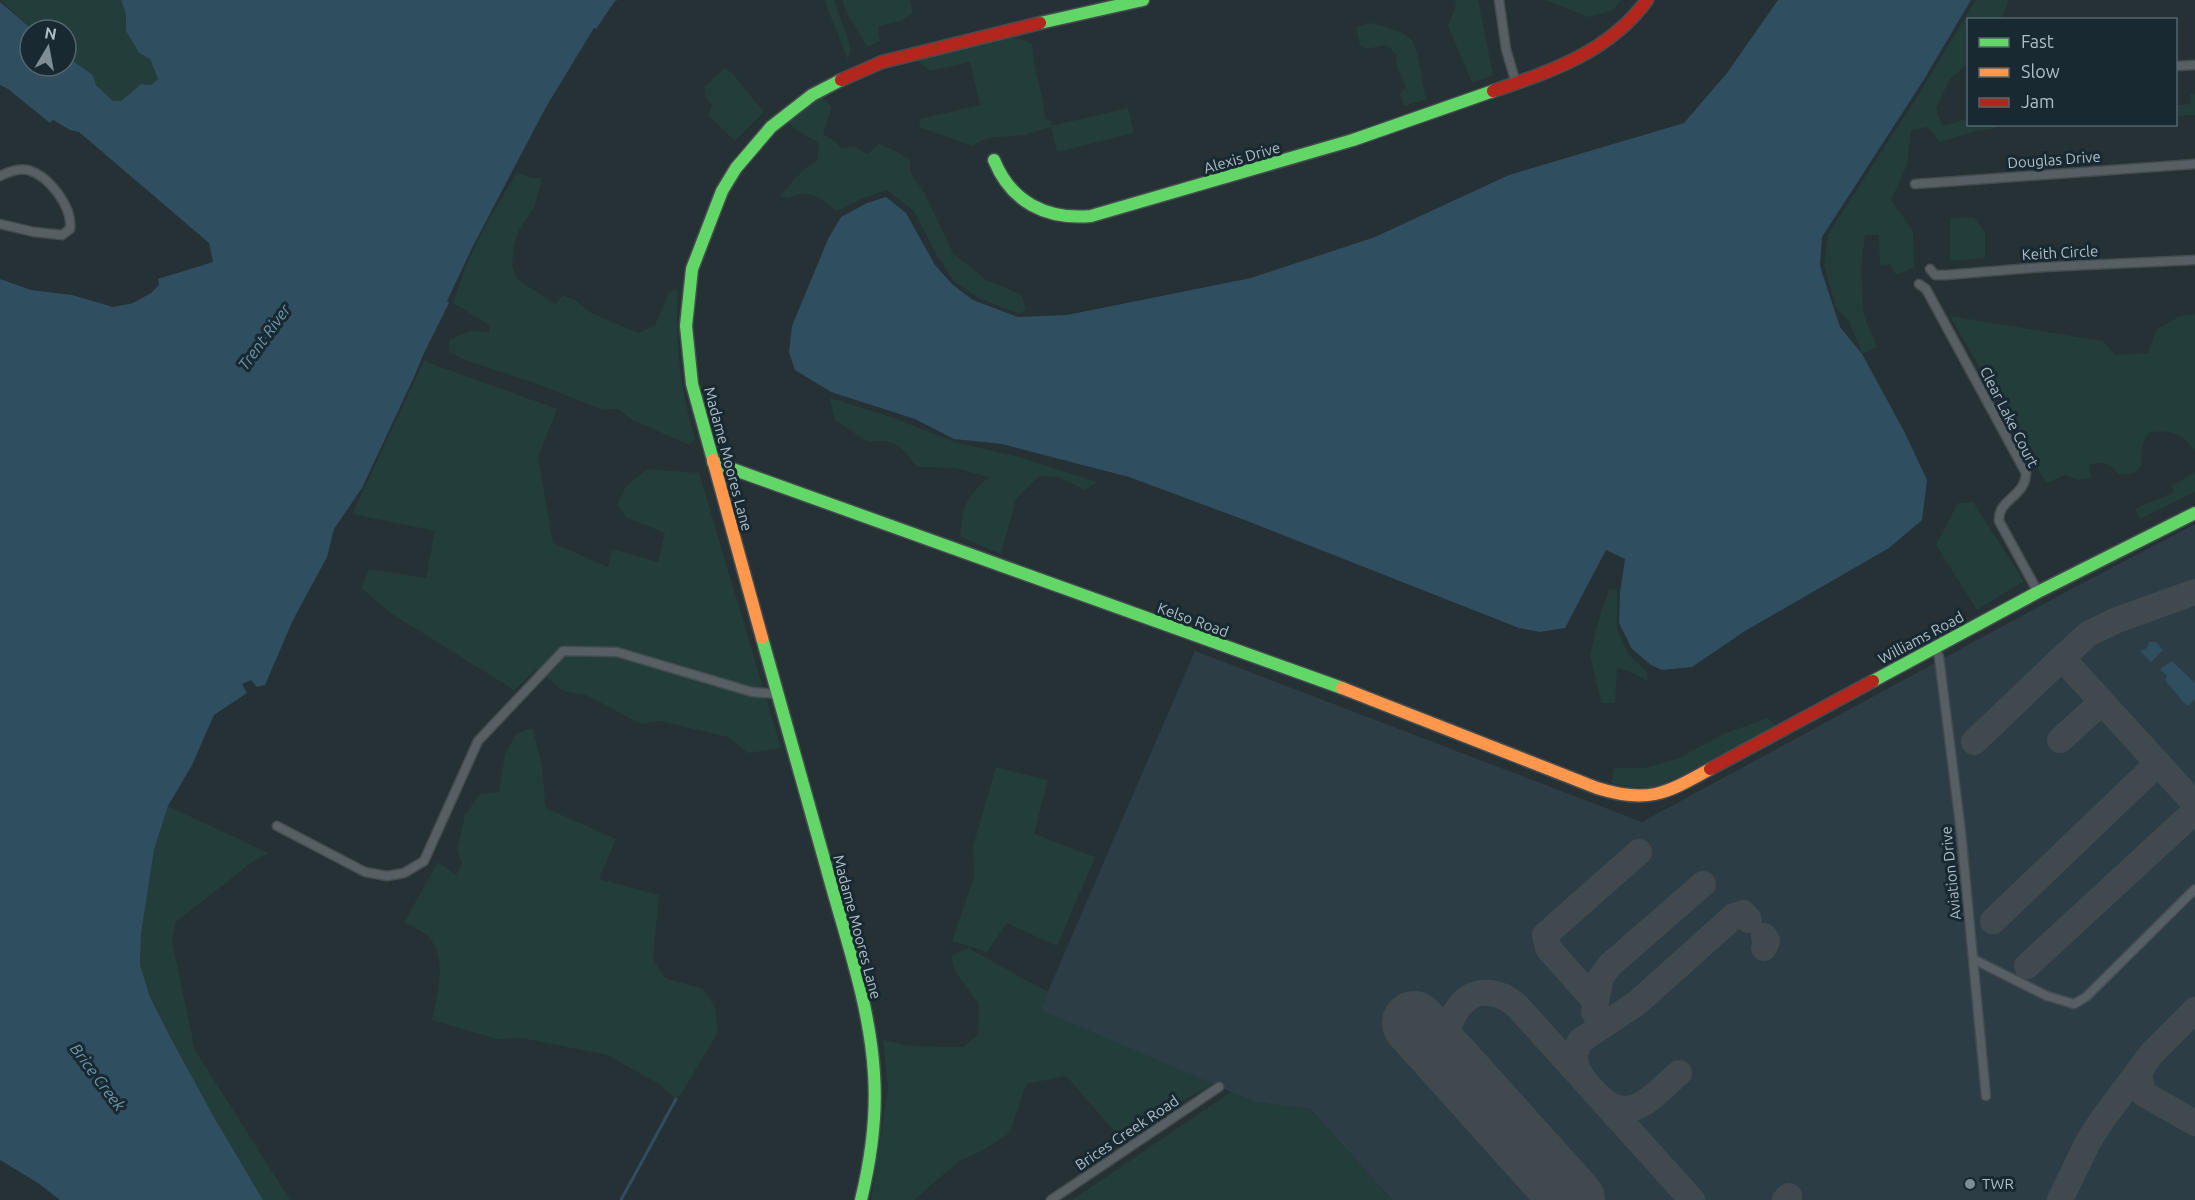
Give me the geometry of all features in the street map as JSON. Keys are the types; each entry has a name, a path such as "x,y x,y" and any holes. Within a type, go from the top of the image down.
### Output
{"street":[{"name":"Madame Moores Lane","path":"861,1200 871,1146 874,1104 874,1070 866,1020 848,943 692,384 686,326 692,269 722,191 736,168 771,127 812,95 850,75 882,62 1143,0"},
{"path":"1499,0 1506,50 1516,83"},
{"name":"Alexis Drive","path":"994,160 997,171 1010,191 1025,203 1060,216 1089,216 1163,197 1353,140 1495,92 1552,70 1595,50 1621,31 1647,0"},
{"path":"2177,66 2195,65"},
{"name":"Douglas Drive","path":"1915,184 2195,164"},
{"path":"0,176 26,170 38,175 64,202 71,220 70,229 62,234 34,232 0,225"},
{"name":"Keith Circle","path":"1930,269 1935,274 1946,275 2044,267 2195,260"},
{"name":"Clear Lake Court","path":"1919,284 1926,289 2026,473 2026,482 2021,490 2002,506 1998,513 1999,521 2038,592"},
{"name":"Kelso Road","path":"713,462 1343,688 1618,795 1642,798 1663,794"},
{"name":"Williams Road","path":"1663,794 2038,592 2195,513"},
{"name":"Aviation Drive","path":"1935,648 1939,657 1961,832 1986,1096"},
{"path":"277,826 365,872 387,876 404,873 424,861 478,741 563,651 617,652 752,692 777,694"},
{"path":"1973,959 2047,996 2074,1004 2086,997 2195,889"},
{"name":"Brices Creek Road","path":"1051,1200 1219,1088"}],"shaded area":[{"path":"2195,524 2195,1200 1392,1200 1310,1109 1254,1102 1040,1010 1195,651 1642,822"}],"green space":[{"path":"0,0 121,0 126,14 126,31 139,53 150,59 158,79 151,85 141,84 121,101 113,101 96,85 93,75 78,64 78,18 20,18"},
{"path":"824,0 834,0 851,48 848,60"},
{"path":"842,0 910,0 913,13 902,21 878,26 880,41 867,47"},
{"path":"1455,0 1478,0 1493,75 1472,83 1448,26 1456,5"},
{"path":"1545,0 1621,0 1612,11 1588,17"},
{"path":"1976,0 2009,0 2001,18 1967,18 1967,64 1950,79 1936,108 1942,126 1967,119 1967,126 1997,126 1996,128 1972,132 1940,142 1928,127 1911,130 1907,165 1891,200 1913,231 1914,267 1896,275 1890,264 1880,265 1879,235 1865,235 1861,270 1864,316 1877,347 1863,354 1848,320 1836,308 1824,265 1828,234 1919,94"},
{"path":"1371,23 1397,31 1414,43 1426,99 1404,106 1400,94 1406,87 1396,63 1397,55 1387,45 1366,49 1360,45 1356,27"},
{"path":"1010,35 1032,44 1045,118 1052,122 1051,126 1128,108 1134,133 1057,152 1051,127 1023,135 990,138 972,146 920,127 919,119 980,105 970,62 930,71 915,59"},
{"path":"725,68 732,73 764,112 735,141 708,115 712,105 705,97 704,87"},
{"path":"2190,94 2195,94 2195,115 2177,116 2177,100 2178,105 2191,104"},
{"path":"820,96 832,107 823,134 842,149 854,146 867,154 879,144 910,160 910,172 925,194 953,253 986,280 1022,295 1026,309 1019,314 979,298 954,281 936,254 914,211 887,190 837,211 809,194 789,198 781,196 801,172 817,161 819,144 789,123 793,115"},
{"path":"517,173 532,178 542,178 535,206 520,228 514,245 512,266 517,279 555,304 563,295 576,301 591,313 639,333 655,325 669,292 678,289 677,327 680,365 695,439 690,445 632,420 618,409 603,410 535,383 465,360 448,351 450,339 471,331 489,332 489,325 453,303 480,236"},
{"path":"1973,217 1985,232 1985,258 1950,261 1950,218"},
{"path":"2195,314 2195,452 2186,440 2175,434 2148,433 2142,447 2141,466 2134,473 2119,475 2109,465 2099,463 2089,465 2091,478 2079,480 2065,475 2046,483 1950,316 2103,341 2115,355 2148,353 2157,329 2180,316"},
{"path":"424,361 557,409 538,457 553,543 608,567 612,549 658,562 665,533 627,518 617,505 626,486 647,469 699,473 781,748 748,753 728,737 660,721 641,724 586,695 563,691 537,669 514,690 392,614 361,588 369,569 426,578 435,531 352,514"},
{"path":"830,398 891,417 954,442 1019,457 1097,482 1085,490 1058,477 1039,476 1016,499 1001,554 960,537 964,509 970,497 989,477 955,468 917,467 897,445 878,441 868,442 835,420"},
{"path":"2195,472 2195,492 2140,519 2135,509 2174,492 2171,486"},
{"path":"1973,502 2024,581 1977,610 1936,545 1958,503"},
{"path":"1609,589 1617,590 1617,629 1629,655 1647,672 1648,681 1617,668 1615,703 1601,703 1590,654"},
{"path":"1768,718 1776,726 1659,787 1632,787 1611,783 1614,768 1644,768 1677,759 1723,734"},
{"path":"533,728 543,771 545,804 548,809 616,839 599,879 659,895 653,960 665,978 703,989 715,1007 718,1032 676,1099 659,1084 607,1055 522,1038 497,1039 432,1020 440,977 438,956 429,937 404,922 438,862 456,875 462,863 457,850 465,815 480,794 499,792 505,754 517,733"},
{"path":"996,767 1048,780 1034,834 1095,857 1057,946 1007,923 987,952 952,941 974,877 973,846"},
{"path":"168,806 268,853 251,863 176,922 172,941 195,1050 290,1200 263,1200 174,1044 150,997 140,965 141,934 154,850"},
{"path":"968,948 1048,992 1041,1010 1214,1084 1118,1135 1066,1076 1026,1084 1010,1133 982,1151 959,1161 914,1200 871,1200 888,1087 883,1040 910,1046 964,1047 978,1034 979,1005 956,972 951,956"},
{"path":"1231,1092 1254,1102 1310,1109 1392,1200 1072,1200"}],"water":[{"path":"121,0 618,0 596,29 594,28 546,107 473,246 447,301 449,303 362,488 334,529 327,557 293,620 265,685 257,687 251,680 242,684 247,693 214,715 192,765 168,806 154,850 141,934 140,965 150,997 174,1044 263,1200 60,1200 38,1183 0,1160 0,279 31,290 72,295 113,307 133,303 151,293 159,285 158,279 213,262 209,243 79,132 70,130 53,120 50,123 0,85 0,2 19,18 18,78 78,78 78,64 93,75 96,85 113,101 121,101 141,84 151,85 158,79 150,59 139,53 126,31 126,14"},
{"path":"1778,0 1971,0 1923,81 1822,237 1820,266 1840,327 1862,354 1904,431 1927,480 1922,520 1889,548 1745,631 1692,667 1662,670 1651,665 1632,649 1619,623 1620,593 1625,559 1606,550 1565,628 1540,632 1519,628 1129,477 1002,444 954,439 915,419 831,392 795,370 789,352 792,326 828,239 841,217 867,203 886,197 906,213 935,265 953,285 973,300 1018,317 1067,315 1251,278 1375,237 1509,175 1684,123 1727,73"},
{"path":"2149,642 2156,642 2163,650 2151,662 2140,651 2147,648"},
{"path":"2172,661 2195,683 2195,699 2189,705 2186,705 2165,680 2167,676 2160,669"}],"waterway":[{"path":"621,1200 676,1099"}],"taxiway":[{"path":"2062,658 2088,634 2117,620 2195,592"},
{"path":"1974,742 2062,658 2195,804"},
{"path":"2060,740 2102,702"},
{"path":"1993,921 2158,763"},
{"path":"2027,966 2195,811"},
{"path":"1596,1002 1548,948 1545,935 1639,852"},
{"path":"1594,1012 1601,977 1610,965 1703,884"},
{"path":"1582,1077 1574,1056 1580,1041 1637,1003 1734,916 1743,913 1749,920"},
{"path":"1764,936 1767,941 1764,948"},
{"path":"1439,1052 1450,1022 1469,997 1479,993 1490,993 1509,999 1692,1200"},
{"path":"2060,1200 2088,1142 2102,1120 2152,1053 2195,1010"},
{"path":"2143,1065 2139,1077 2144,1094 2195,1123"},
{"path":"1602,1099 1613,1106 1624,1109 1634,1108 1653,1097 1679,1073"},
{"path":"1785,1200 1789,1196"}],"runway":[{"path":"1414,1023 1573,1200"}],"traffic: fast":[{"path":"1040,23 1143,0"},
{"path":"713,460 692,384 686,326 692,269 722,191 736,168 771,127 812,95 841,80"},
{"path":"994,160 1010,187 1032,205 1059,215 1091,216 1353,140 1493,91"},
{"path":"713,462 1342,688"},
{"path":"1873,681 2038,592 2195,513"},
{"path":"762,638 862,995 872,1048 874,1122 868,1169 861,1200"}],"traffic: slow":[{"path":"713,460 762,638"},
{"path":"1342,688 1615,793 1643,796 1656,794 1681,785 1710,769"}],"traffic: jam":[{"path":"1493,91 1558,67 1597,46 1632,18 1647,0"},
{"path":"841,80 882,62 1040,23"},
{"path":"1710,769 1873,681"}],"place":[{"name":"TWR","path":"1970,1184"}],"water label":[{"name":"Trent River","path":"264,337"},
{"name":"Brice Creek","path":"98,1077"}]}
